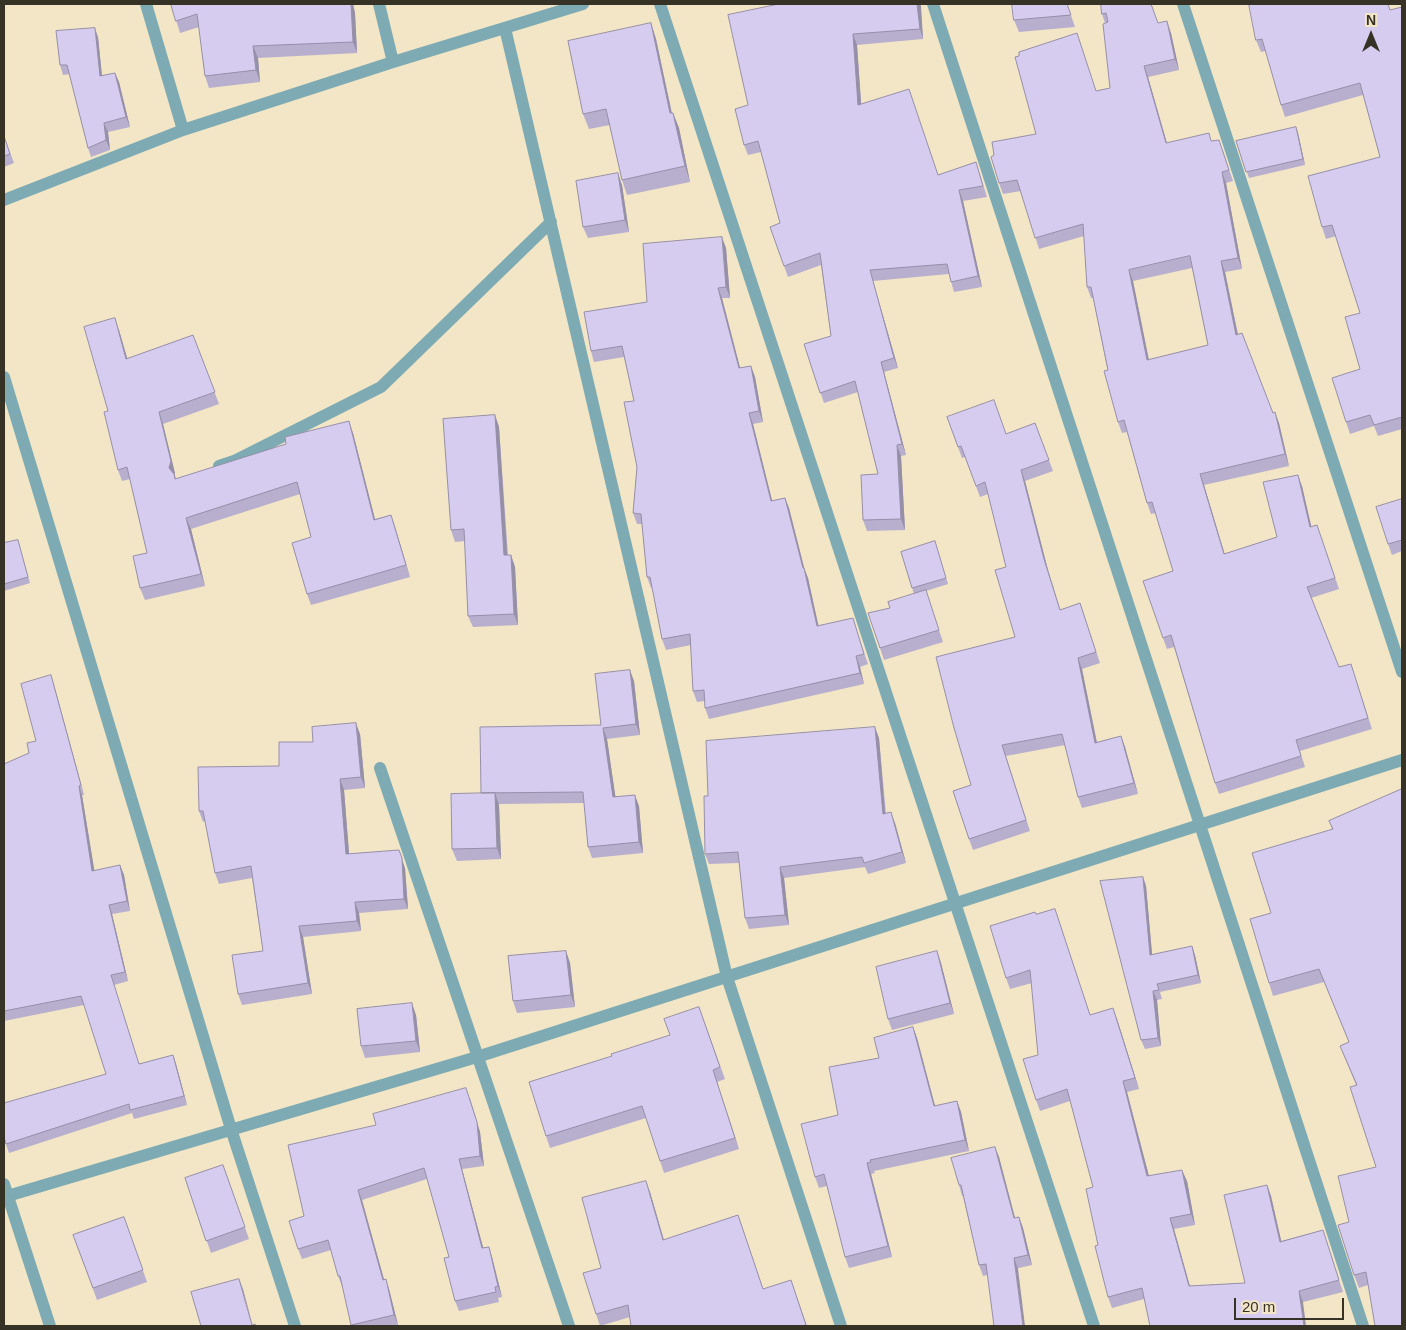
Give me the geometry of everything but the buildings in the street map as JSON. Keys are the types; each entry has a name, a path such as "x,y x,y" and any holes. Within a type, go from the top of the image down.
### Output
{"street":[{"path":"146,4 183,130"},
{"path":"379,4 393,62"},
{"path":"4,200 183,130 393,62 582,4"},
{"path":"660,4 1094,1326"},
{"path":"933,4 1363,1326"},
{"path":"1183,4 1402,672"},
{"path":"505,28 726,977 841,1326"},
{"path":"208,469 234,461 381,387 551,222"},
{"path":"4,377 232,1129 295,1326"},
{"path":"50,1326 5,1192 232,1129 477,1057 1402,760"},
{"path":"380,768 569,1326"}]}
